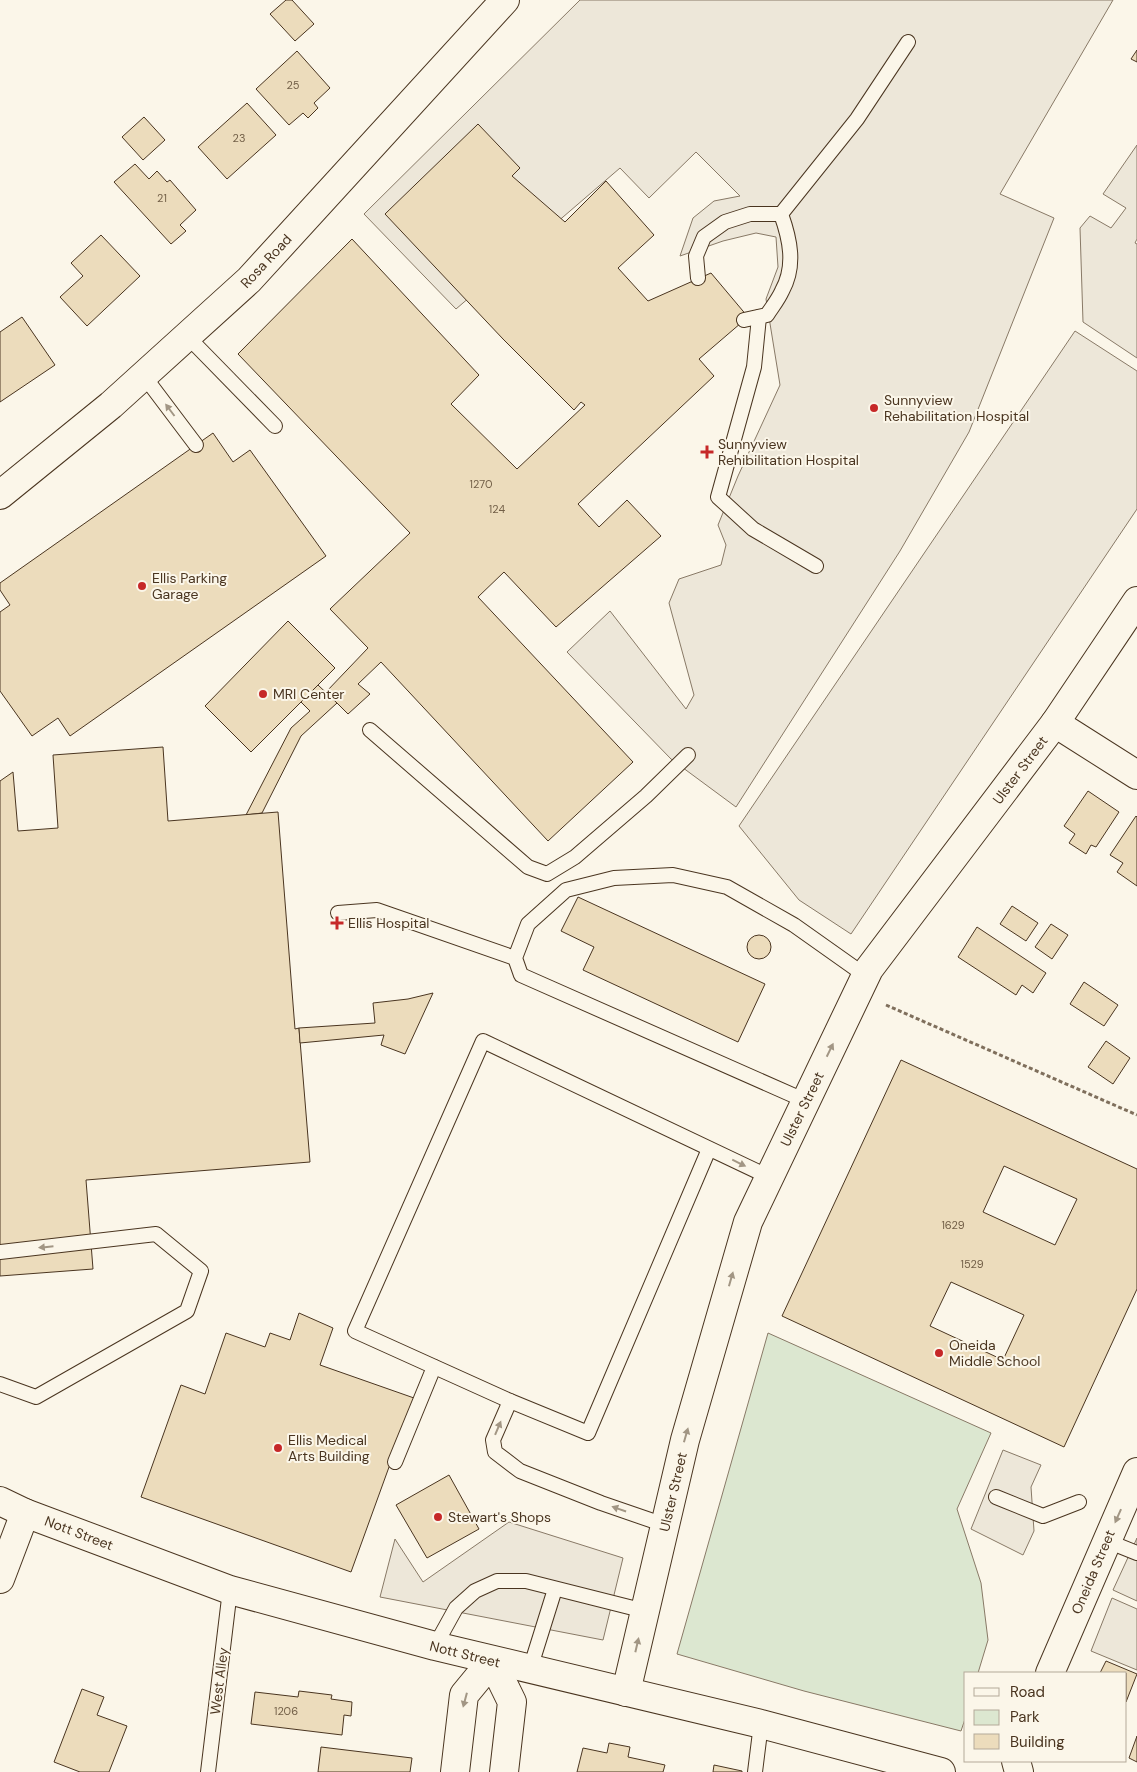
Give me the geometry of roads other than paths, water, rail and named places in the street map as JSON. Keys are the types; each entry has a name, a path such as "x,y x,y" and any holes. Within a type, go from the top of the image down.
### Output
{"street":[{"name":"Rosa Road","path":"0,495 111,405 249,280 505,0"},
{"name":"Ulster Street","path":"626,1692 685,1440 748,1222 869,969 1055,723 1137,601"},
{"path":"1055,723 1137,775"},
{"name":"Oneida Street","path":"1050,1672 1137,1472"},
{"name":"Nott Street","path":"0,1501 25,1513 230,1590 492,1661 761,1724 941,1772"},
{"path":"0,1579 25,1513"},
{"path":"455,1772 464,1695 492,1661 512,1702 504,1772"}],"lane":[{"path":"781,214 857,119 908,42"},
{"path":"698,278 696,256 704,237 725,222 750,214 781,214"},
{"path":"744,320 767,315 783,290 791,262 788,234 781,214"},
{"path":"759,317 754,367 718,497 753,529 816,566"},
{"path":"187,336 275,426"},
{"path":"144,376 196,445"},
{"path":"370,730 528,867 547,874 582,851 646,796 688,755"},
{"path":"806,1101 521,975 515,958 528,924 566,890 614,878 673,874 727,886 794,925 862,985"},
{"path":"338,913 377,910 515,958"},
{"path":"709,1149 588,1434 354,1331 483,1041 770,1177"},
{"path":"0,1252 156,1234 201,1270 187,1311 36,1397 0,1384"},
{"path":"395,1462 434,1367"},
{"path":"510,1401 493,1440 494,1452 520,1471 665,1526"},
{"path":"996,1497 1043,1516 1079,1502"},
{"path":"1107,1541 1137,1554"},
{"path":"435,1646 456,1608 475,1591 497,1581 526,1581 645,1611"},
{"path":"530,1669 555,1589"},
{"name":"West Alley","path":"208,1772 230,1590"},
{"path":"755,1772 761,1724"}],"place":[{"name":"Sunnyview Rehabilitation Hospital","path":"874,408"},
{"name":"Sunnyview Rehibilitation Hospital","path":"707,452"},
{"name":"Ellis Parking Garage","path":"142,586"},
{"name":"MRI Center","path":"263,694"},
{"name":"Ellis Hospital","path":"337,923"},
{"name":"Oneida Middle School","path":"939,1353"},
{"name":"Ellis Medical Arts Building","path":"278,1448"},
{"name":"Stewart's Shops","path":"438,1517"}]}
